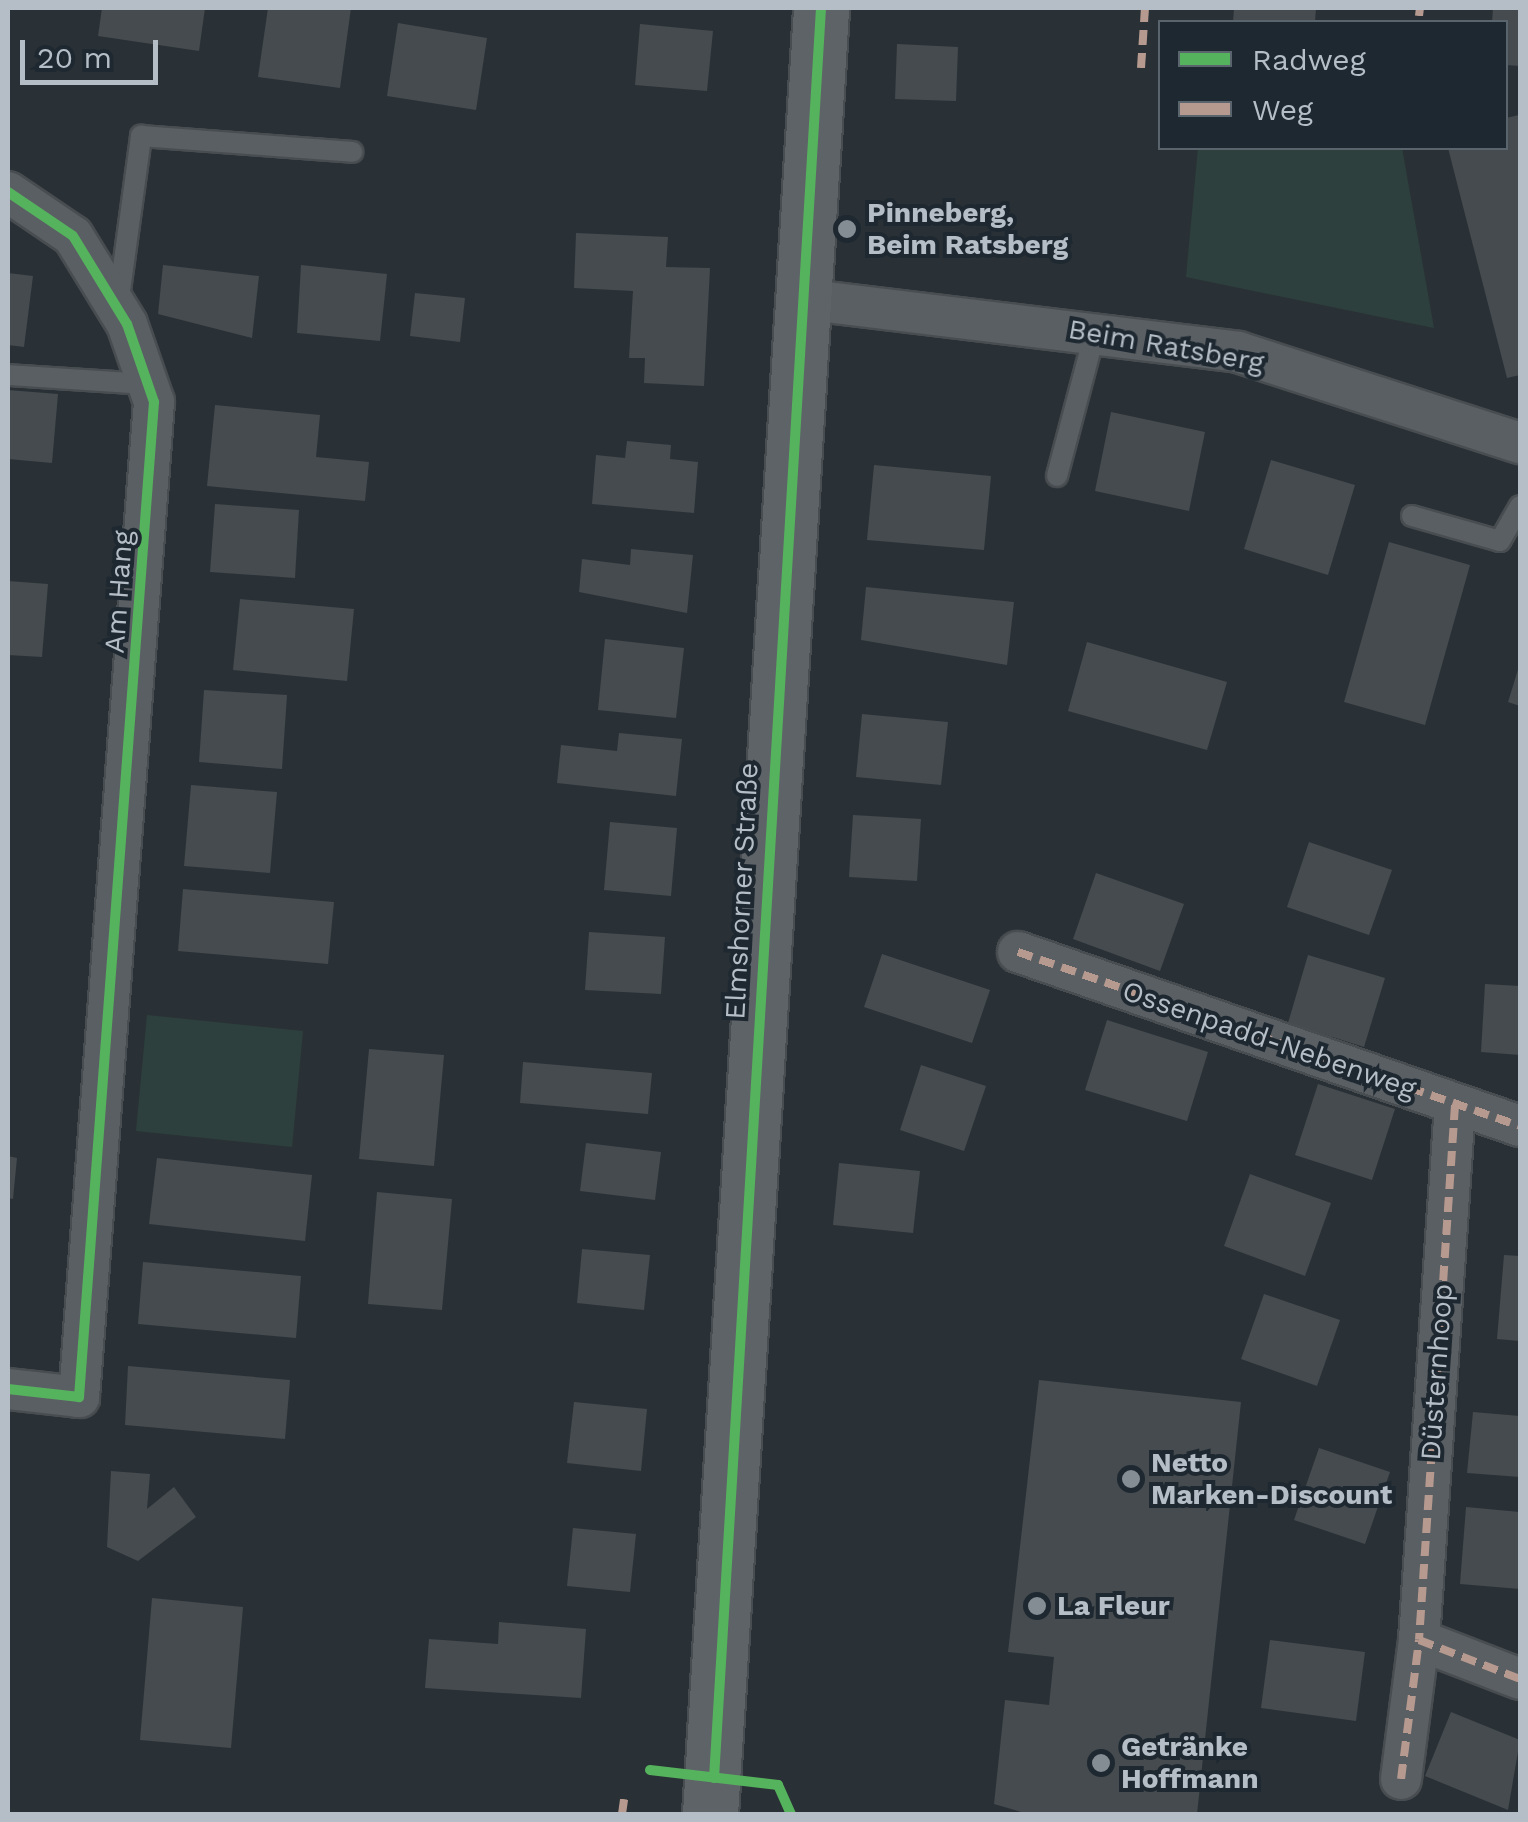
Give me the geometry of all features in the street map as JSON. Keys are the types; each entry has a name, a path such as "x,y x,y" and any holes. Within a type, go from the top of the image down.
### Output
{"main road":[{"name":"Elmshorner Straße","path":"710,1814 820,8"}],"street":[{"name":"Am Hang","path":"8,192 73,236 117,307 154,402 116,968 78,1397 8,1389"},
{"name":"Beim Ratsberg","path":"802,300 1238,352 1520,443"},
{"name":"Ossenpadd-Nebenweg","path":"1018,952 1520,1126"},
{"name":"Düsternhoop","path":"1401,1779 1419,1640 1455,1105"},
{"path":"1419,1640 1520,1679"}],"lane":[{"path":"117,307 141,136 352,152"},
{"path":"1056,476 1095,332"},
{"path":"8,375 148,384"},
{"path":"1412,516 1500,541 1520,506"}],"green space":[{"path":"1198,150 1402,150 1434,328 1186,277"},
{"path":"147,1015 303,1031 292,1147 136,1131"}],"building":[{"path":"102,8 205,8 199,51 98,36"},
{"path":"268,8 351,8 340,88 258,77"},
{"path":"1234,8 1316,8 1315,20 1233,20"},
{"path":"1493,8 1520,8 1520,66 1508,65 1508,20 1492,20"},
{"path":"398,23 487,38 476,110 387,96"},
{"path":"640,24 713,31 707,91 635,85"},
{"path":"897,44 958,47 956,101 895,99"},
{"path":"1519,115 1520,375 1507,378 1449,150 1508,150 1508,118"},
{"path":"576,233 668,237 666,267 710,268 704,386 644,383 645,358 629,358 633,291 574,288"},
{"path":"163,265 259,276 252,338 158,314"},
{"path":"301,265 387,274 380,341 297,333"},
{"path":"8,273 33,276 24,347 8,345"},
{"path":"415,293 465,298 460,342 410,336"},
{"path":"8,390 58,394 52,463 8,459"},
{"path":"215,405 320,415 316,457 369,462 365,501 207,486"},
{"path":"1111,412 1205,432 1189,511 1095,491"},
{"path":"627,441 671,445 670,459 698,462 694,513 592,504 596,455 625,458"},
{"path":"1271,460 1355,485 1328,575 1244,549"},
{"path":"874,465 991,476 984,550 867,540"},
{"path":"215,504 299,510 295,578 210,572"},
{"path":"1389,542 1470,565 1425,725 1344,702"},
{"path":"631,549 693,555 687,613 579,592 582,559 630,565"},
{"path":"8,581 48,584 42,657 8,655"},
{"path":"866,587 1014,602 1007,665 861,640"},
{"path":"240,599 354,609 347,681 233,670"},
{"path":"605,639 684,648 676,718 598,710"},
{"path":"1087,642 1227,682 1207,750 1068,711"},
{"path":"1520,663 1520,706 1508,702"},
{"path":"204,690 287,695 282,769 199,762"},
{"path":"862,714 948,722 941,785 856,777"},
{"path":"619,733 682,739 676,796 557,783 561,745 617,751"},
{"path":"191,785 277,792 270,873 184,866"},
{"path":"853,815 921,819 917,881 849,877"},
{"path":"610,822 677,828 671,896 604,890"},
{"path":"1309,842 1392,870 1369,935 1287,907"},
{"path":"1096,873 1184,904 1160,971 1073,939"},
{"path":"183,889 334,902 328,964 178,951"},
{"path":"589,932 665,937 661,994 585,990"},
{"path":"882,954 990,990 972,1043 864,1007"},
{"path":"1308,955 1385,978 1364,1047 1288,1023"},
{"path":"1485,984 1520,986 1520,1055 1481,1052"},
{"path":"1107,1020 1208,1052 1187,1121 1085,1090"},
{"path":"369,1049 444,1055 434,1166 359,1159"},
{"path":"523,1062 652,1073 648,1114 520,1103"},
{"path":"921,1065 986,1086 964,1151 900,1130"},
{"path":"1318,1084 1395,1109 1372,1180 1295,1155"},
{"path":"586,1143 661,1152 655,1200 580,1191"},
{"path":"8,1156 17,1158 13,1199 8,1198"},
{"path":"157,1158 312,1175 305,1241 149,1224"},
{"path":"839,1163 920,1171 913,1233 833,1225"},
{"path":"1250,1174 1331,1203 1305,1276 1224,1246"},
{"path":"377,1192 452,1199 442,1310 368,1304"},
{"path":"582,1249 650,1255 644,1310 577,1303"},
{"path":"1504,1255 1520,1256 1520,1341 1497,1339"},
{"path":"143,1262 301,1276 296,1338 138,1324"},
{"path":"1264,1294 1340,1320 1317,1386 1241,1359"},
{"path":"128,1366 290,1380 285,1439 125,1425"},
{"name":"Netto Marken-Discount","path":"1039,1380 1241,1402 1197,1814 1028,1814 994,1804 1005,1700 1049,1705 1054,1657 1008,1652"},
{"path":"574,1402 647,1409 641,1471 567,1463"},
{"path":"1473,1412 1520,1416 1520,1477 1467,1473"},
{"path":"1319,1448 1390,1472 1365,1544 1294,1520"},
{"path":"111,1471 150,1474 147,1509 174,1487 196,1517 138,1561 107,1547"},
{"path":"1466,1507 1520,1512 1520,1589 1460,1584"},
{"path":"573,1528 636,1534 630,1592 567,1586"},
{"path":"152,1598 243,1607 231,1748 140,1740"},
{"path":"499,1622 586,1629 581,1698 425,1688 429,1639 498,1644"},
{"path":"1270,1640 1365,1652 1356,1721 1261,1708"},
{"path":"1451,1712 1520,1740 1508,1810 1425,1776"}],"marked path":[{"path":"1141,68 1145,8"},
{"path":"1419,16 1420,8"},
{"path":"1018,952 1520,1126"},
{"path":"1455,1105 1419,1640 1520,1679"},
{"path":"1401,1779 1419,1640"},
{"path":"622,1814 624,1799"}],"cycle path":[{"path":"714,1778 821,8"},
{"path":"8,192 73,236 127,324 154,402 79,1397 8,1389"},
{"path":"650,1770 778,1785 791,1814"}],"place":[{"name":"Pinneberg, Beim Ratsberg","path":"847,229"},
{"name":"Netto Marken-Discount","path":"1131,1479"},
{"name":"La Fleur","path":"1037,1606"},
{"name":"Getränke Hoffmann","path":"1101,1763"}]}
